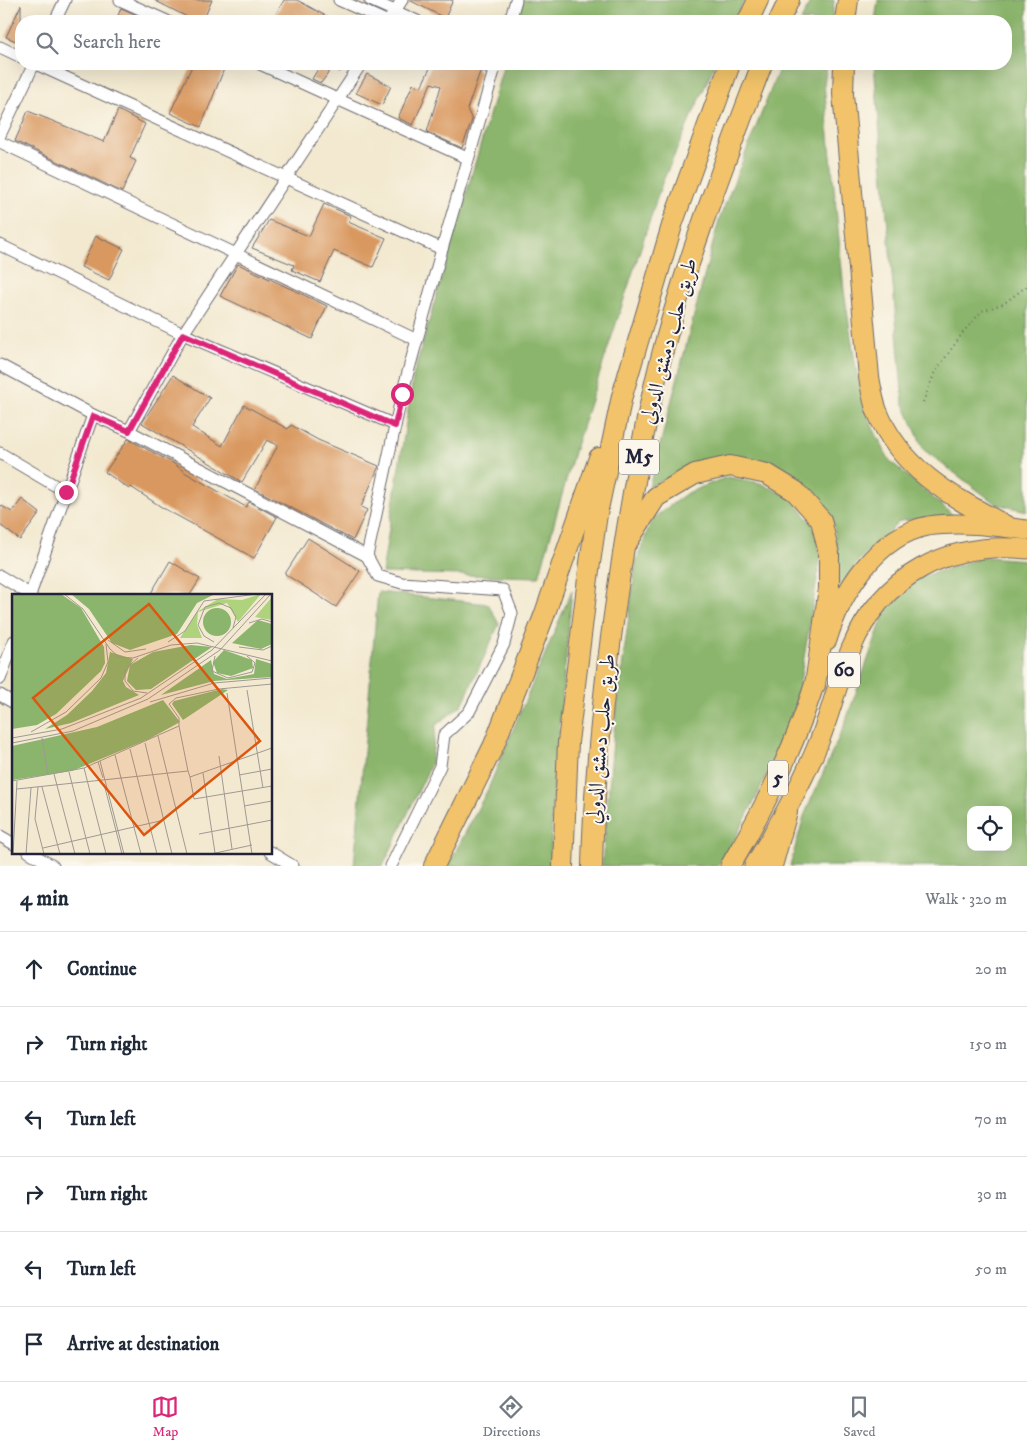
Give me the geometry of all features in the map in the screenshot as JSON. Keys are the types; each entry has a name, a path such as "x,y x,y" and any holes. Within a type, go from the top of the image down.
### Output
{"highway":[{"path":"751,15 758,0"},
{"path":"782,15 789,0"},
{"path":"846,15 848,0"},
{"name":"طريق حلب دمشق الدولي","path":"563,866 568,742 597,514 622,396 673,222 728,70"},
{"name":"طريق حلب دمشق الدولي","path":"592,866 593,812 604,680 633,486 659,368 705,214 760,70"},
{"path":"844,70 843,94 868,368 876,411 895,443 915,467 945,492 1012,535"},
{"path":"434,866 494,745 544,616 577,516 622,396"},
{"path":"623,549 656,497 695,474 730,466 767,474 795,491 820,520 829,554 829,588 814,685"},
{"name":"60","path":"814,685 831,626 844,596 869,562 897,539 928,526 968,524 1012,535 1027,548"},
{"name":"60","path":"754,866 787,812 816,749 851,648 873,610 898,582 927,563 1012,535"},
{"name":"5","path":"730,866 761,814 793,745 814,685"},
{"path":"772,866 787,812"}],"street":[{"path":"58,15 65,0"},
{"path":"120,0 153,15"},
{"path":"339,0 382,15"},
{"path":"370,0 387,15"},
{"path":"392,15 402,0"},
{"path":"512,15 516,0"},
{"path":"0,47 15,54"},
{"path":"0,136 32,70"},
{"path":"48,70 442,248"},
{"path":"273,70 468,158"},
{"path":"129,431 183,334 357,70"},
{"path":"367,556 395,426 417,340 494,70"},
{"path":"0,142 417,340"},
{"path":"0,245 183,334 395,426"},
{"path":"0,365 93,416 129,431 367,556 378,576 402,583 502,590 512,613 504,644 469,712 444,735 440,766 390,866"},
{"path":"0,576 30,594 93,416"},
{"path":"0,453 66,492"},
{"path":"0,679 12,646"},
{"path":"0,695 12,702"},
{"path":"0,836 12,843"},
{"path":"272,853 293,866"},
{"path":"32,854 53,866"}],"path":[{"path":"923,402 935,372 965,330 982,311 1003,304 1027,286"}],"green space":[{"path":"523,0 744,0 737,15 519,15"},
{"path":"811,0 834,0 833,15 804,15"},
{"path":"878,0 1027,0 1027,511 996,504 924,450 903,402 875,70 1012,70 1012,15 876,15"},
{"path":"502,70 712,70 662,183 574,452 539,577 382,573 414,373"},
{"path":"779,70 826,70 824,84 844,291 857,375 869,419 889,460 953,515 900,521 860,559 837,590 837,550 833,518 801,484 772,466 737,456 694,465 649,487 719,220"},
{"path":"727,477 760,483 791,498 812,523 821,555 796,706 758,794 729,850 717,866 602,866 614,730 636,562 652,519 687,493"},
{"path":"985,557 1027,560 1027,866 790,866 804,816 844,726 885,612 921,577"},
{"path":"572,590 552,806 551,866 448,866 488,789"},
{"path":"378,592 488,604 499,624 462,705 436,725 431,764 383,866 354,866"}],"building":[{"path":"154,0 212,0 206,15 183,15"},
{"path":"284,0 297,0 324,15 275,15"},
{"path":"409,0 453,0 446,15 439,15"},
{"path":"21,5 21,15 16,15"},
{"path":"121,8 136,15 118,15"},
{"path":"15,18 15,41 6,37"},
{"path":"190,70 224,70 201,127 170,113"},
{"path":"317,70 331,70 321,83 312,79"},
{"path":"429,70 478,70 480,72 467,109 472,120 462,148 427,132 441,86 431,83 413,125 398,118 413,84 421,87"},
{"path":"367,74 391,86 382,105 356,93"},
{"path":"118,110 145,124 130,158 136,161 122,192 15,141 28,111 104,142"},
{"path":"324,204 351,216 348,222 386,238 373,267 334,251 320,282 292,270 294,265 252,248 269,220 309,236"},
{"path":"96,236 124,249 109,280 81,267"},
{"path":"238,264 327,306 312,339 220,296"},
{"path":"173,375 210,398 192,427 222,446 244,405 288,429 291,425 318,440 379,466 361,507 367,510 353,540 255,489 278,445 267,440 242,482 142,423"},
{"path":"128,439 173,463 186,473 246,507 249,502 277,517 254,558 163,508 131,487 129,489 105,472"},
{"path":"22,499 40,513 20,540 0,525 0,505 12,512"},
{"path":"308,538 360,571 336,607 285,574"},
{"path":"170,561 200,579 191,594 151,594"}],"route":[{"path":"66,492 93,416 129,431 183,334 395,426 402,394"}]}
